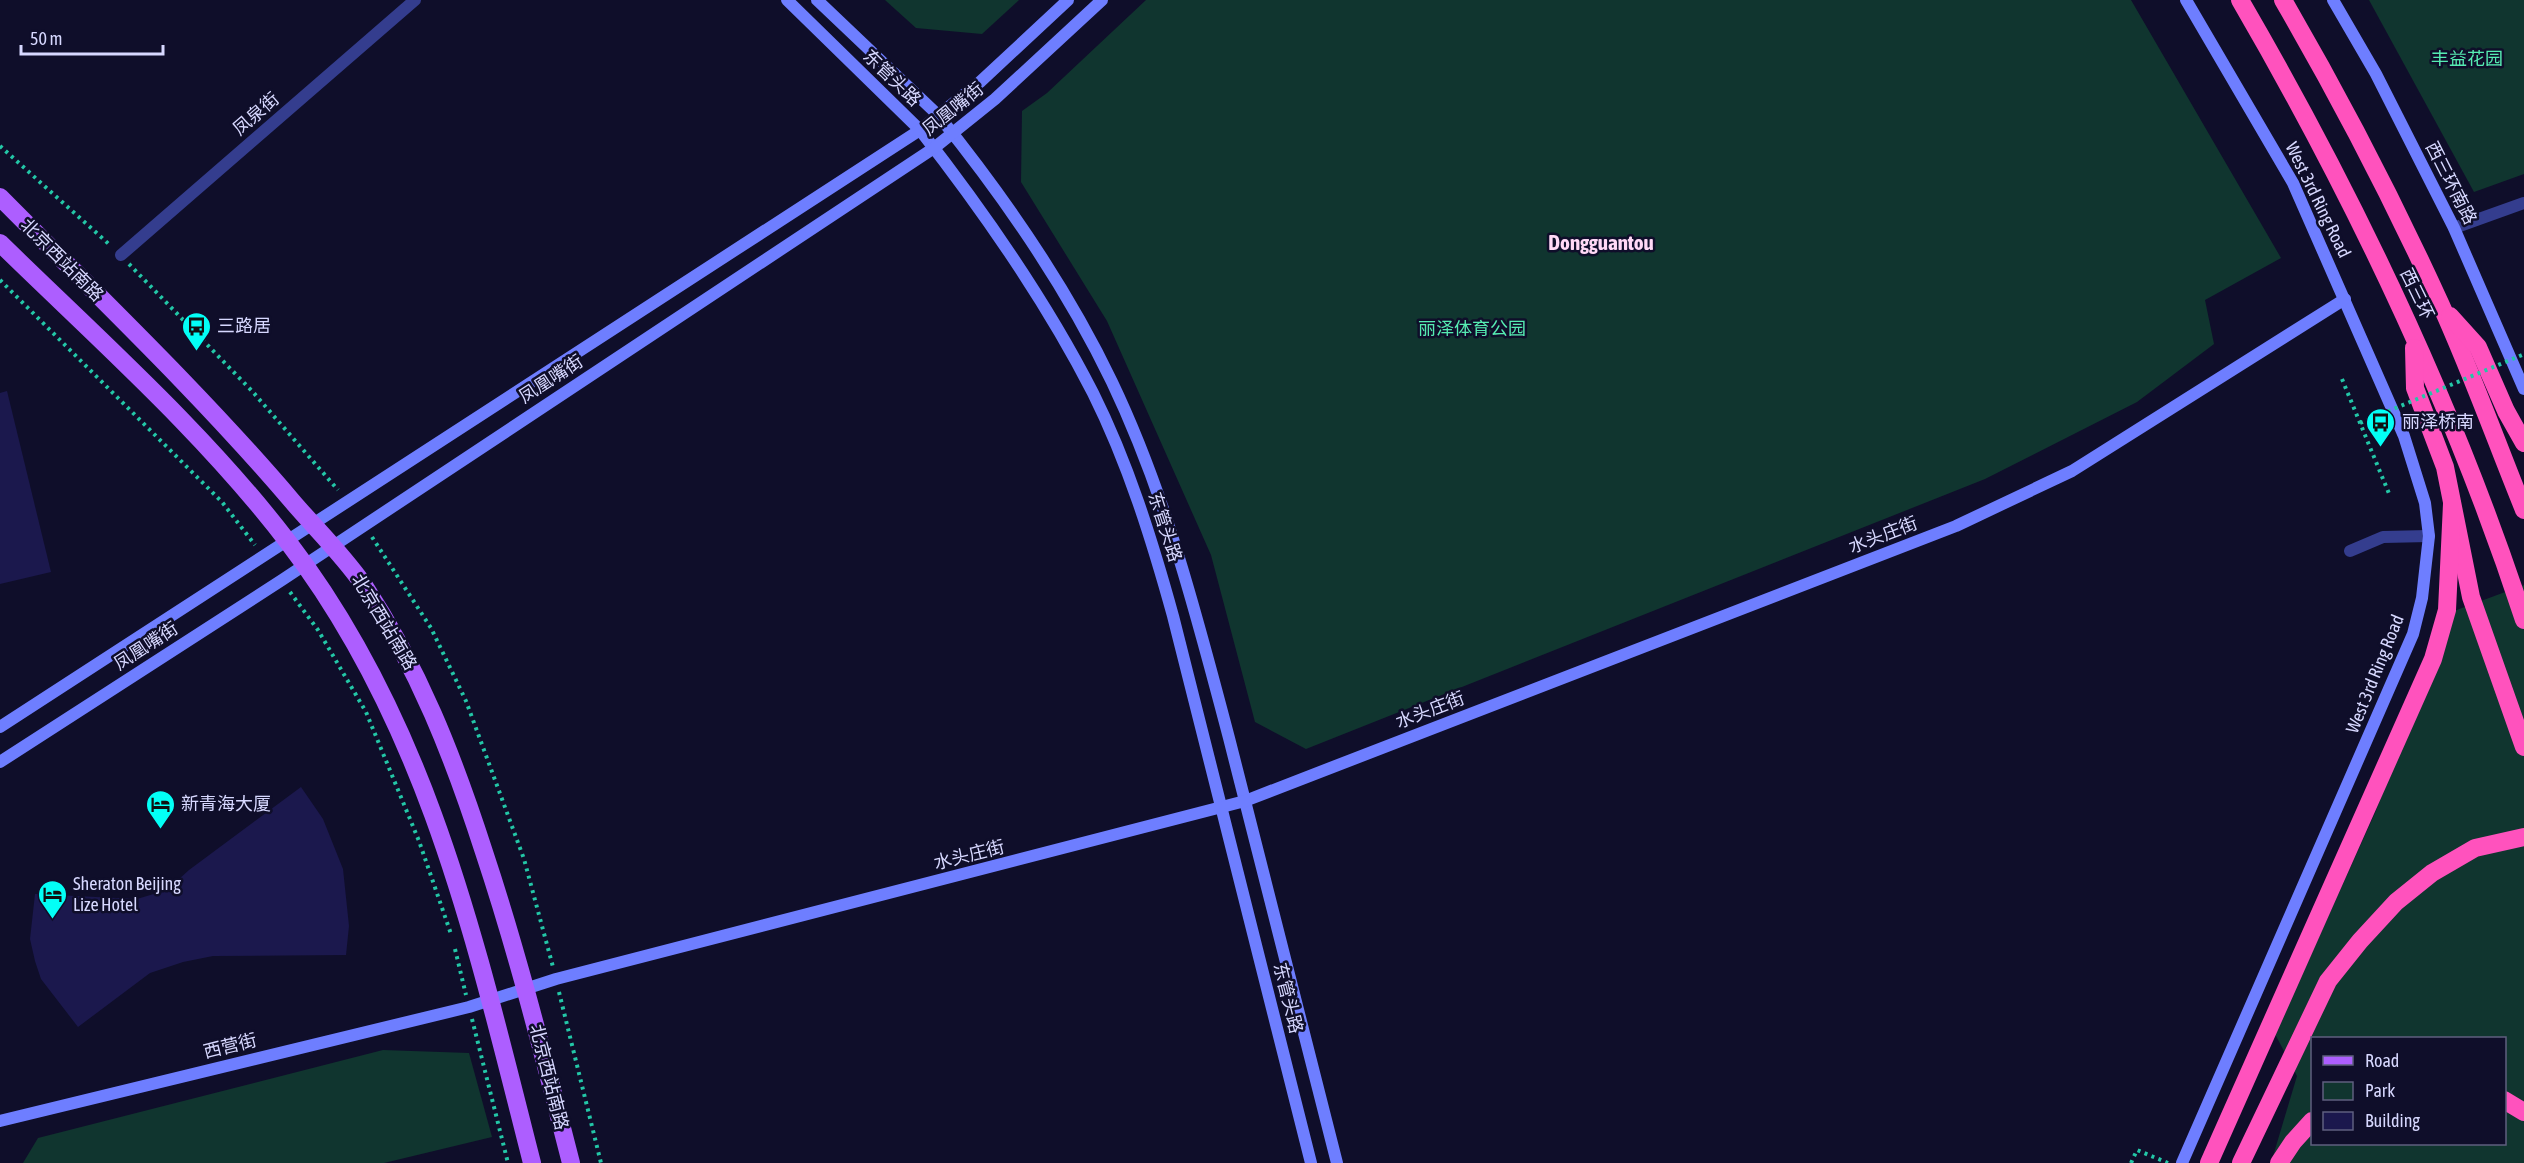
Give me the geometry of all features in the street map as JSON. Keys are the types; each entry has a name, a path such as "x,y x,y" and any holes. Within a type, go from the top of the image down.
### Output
{"highway":[{"name":"西三环","path":"2240,0 2334,168 2414,337 2494,531 2524,620"},
{"name":"西三环","path":"2283,0 2364,148 2441,305 2524,510"},
{"path":"2441,305 2478,347 2506,411 2524,443"},
{"path":"2414,337 2415,388 2445,467 2471,597 2524,747"},
{"path":"2209,1163 2433,659 2447,610 2452,504"},
{"path":"2241,1163 2328,981 2360,940 2396,902 2432,873 2475,848 2524,837"},
{"path":"2506,1101 2524,1113"},
{"path":"2278,1163 2293,1142 2311,1123"}],"main road":[{"name":"北京西站南路","path":"0,197 194,390 312,524 334,545 363,584 390,628 446,740 495,886 526,989 571,1163"},
{"name":"北京西站南路","path":"0,243 200,440 287,541 304,564 378,687 410,752 433,809 459,886 532,1163"}],"street":[{"name":"凤泉街","path":"121,255 415,0"},
{"name":"东管头路","path":"787,0 920,129 997,233 1041,300 1093,394 1126,470 1152,542 1173,616 1311,1163"},
{"name":"东管头路","path":"817,0 938,115 953,134 1056,277 1113,383 1147,463 1196,609 1337,1163"},
{"name":"凤凰嘴街","path":"0,727 920,129 980,82 1068,0"},
{"name":"凤凰嘴街","path":"0,762 282,580 934,148 995,99 1102,0"},
{"name":"West 3rd Ring Road","path":"2182,1163 2413,634 2422,598 2429,536 2425,503 2404,436 2293,183 2186,0"},
{"name":"西三环南路","path":"2333,0 2376,74 2454,228 2524,389"},
{"path":"2454,228 2524,203"},
{"name":"水头庄街","path":"469,1006 526,989 1245,801 1956,526 2041,487 2122,442 2345,299"},
{"path":"2350,551 2383,537 2429,536"},
{"name":"西营街","path":"0,1121 469,1006"}],"path":[{"path":"0,280 222,502 264,556"},
{"path":"2360,423 2522,355"},
{"path":"2342,379 2390,496"},
{"path":"282,580 318,630 366,712 419,841 453,940 508,1163"},
{"path":"2131,1163 2137,1150 2169,1163"}],"green space":[{"path":"885,0 1019,0 982,34 916,28"},
{"name":"丽泽体育公园","path":"1146,0 2131,0 2281,258 2205,300 2214,344 2137,402 1985,479 1306,749 1255,722 1211,555 1107,321 1021,182 1022,111 1047,93"},
{"name":"丰益花园","path":"2369,0 2524,0 2524,174 2474,192"},
{"path":"2524,585 2524,1163 2271,1163 2297,1076 2275,1034 2375,813 2454,611"},
{"path":"383,1050 469,1053 492,1137 384,1163 23,1163 38,1138"}],"building":[{"path":"7,391 51,572 0,584 0,393"},
{"name":"新青海大厦","path":"301,787 323,819 343,869 349,926 346,955 213,956 183,962 150,973 78,1027 41,979 35,961 30,939 35,894 137,899 167,890 189,870"}],"place":[{"name":"三路居","path":"196,352"},
{"name":"丽泽桥南","path":"2381,448"},
{"name":"新青海大厦","path":"160,830"},
{"name":"Sheraton Beijing Lize Hotel","path":"52,920"}],"district":[{"name":"Dongguantou","path":"1601,243"}]}
